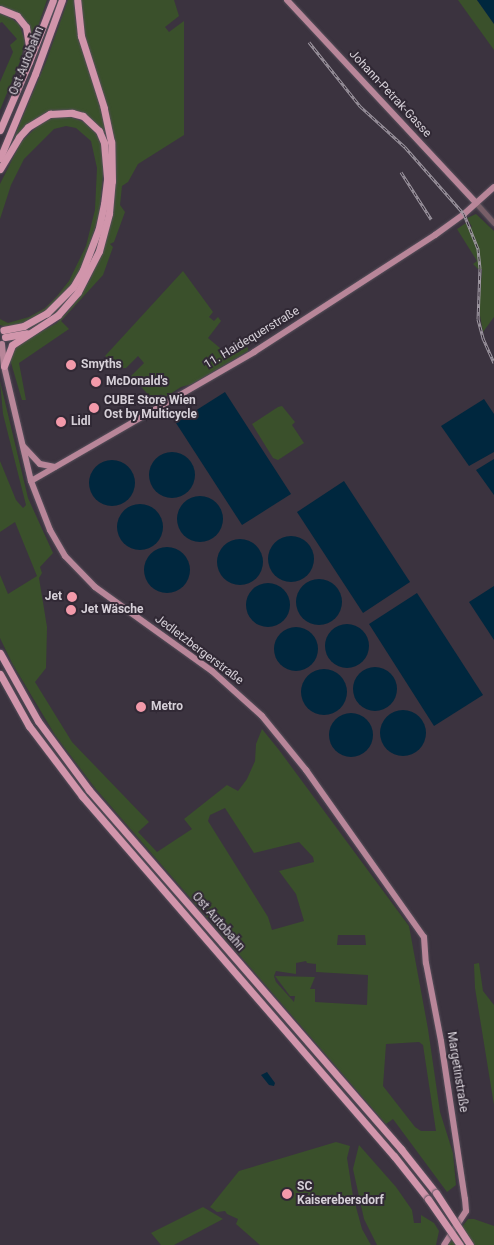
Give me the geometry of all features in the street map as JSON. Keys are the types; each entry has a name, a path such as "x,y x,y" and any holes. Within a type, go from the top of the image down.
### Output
{"highway":[{"name":"Ost Autobahn","path":"0,130 52,0"},
{"name":"Ost Autobahn","path":"0,158 35,74 62,0"},
{"path":"2,363 12,344 63,311 84,284 99,251 111,199 111,142 104,108 81,36 76,0"},
{"path":"0,9 17,16 27,31 29,45 25,70"},
{"path":"0,169 19,137 28,127 50,114 72,113 82,116 99,131 104,142 107,180 104,204 99,228 83,270 73,287 47,313 2,337"},
{"path":"2,337 34,331"},
{"name":"Ost Autobahn","path":"0,653 38,721 89,790 401,1149 436,1193 470,1245"},
{"name":"Ost Autobahn","path":"0,674 29,726 82,796 394,1156 428,1199 460,1245"}],"main road":[{"name":"Johann-Petrak-Gasse","path":"287,0 476,203"},
{"name":"11. Haidequerstraße","path":"31,481 254,352 435,235 494,187"},
{"name":"Jedletzbergerstraße","path":"2,337 2,363 31,481 50,530 65,556 95,587 212,671 262,716 311,777 424,937"},
{"path":"23,446 40,464 55,467"},
{"name":"Margetinstraße","path":"424,937 426,963 442,1041 466,1211 444,1245"}],"street":[{"path":"476,203 494,223"}],"green space":[{"path":"0,0 47,0 34,38 27,25 0,8"},
{"path":"68,0 74,0 76,22 107,132 110,179 108,208 97,251 88,273 73,296 62,309 46,321 25,331 10,334 10,331 32,325 51,313 70,294 80,280 94,251 107,200 108,164 106,144 102,131 89,118 70,110 57,110 27,125 12,142 46,62"},
{"path":"78,0 174,0 179,16 165,27 169,32 184,21 184,135 138,164 128,182 122,186 120,205 125,212 114,242 110,244 113,247 103,275 61,321 69,329 19,363 26,400 22,400 9,356 17,345 57,323 70,309 90,280 105,243 115,160 84,38"},
{"path":"458,0 477,0 494,24 494,50"},
{"path":"0,14 6,15 19,24 25,41 21,59 0,110 0,82 13,52 10,45 17,39 2,22 0,23"},
{"path":"67,116 87,123 95,131 101,144 104,164 99,216 84,261 73,283 45,313 26,323 6,327 0,325 0,319 8,323 29,317 45,308 57,296 69,281 86,246 95,210 97,168 91,141 76,128 66,126 54,129 24,159 11,185 0,219 0,184 21,142 39,125 54,117"},
{"path":"476,214 494,231 494,317 483,332 479,310 482,269 478,269 473,264 477,261 457,229 466,223 468,228 472,227 467,218"},
{"path":"183,271 213,312 209,317 214,321 218,317 221,321 208,338 226,353 238,339 248,348 248,351 192,384 181,387 156,403 131,376 144,363 138,356 126,368 122,368 105,356"},
{"path":"0,381 28,498 53,553 40,567 42,573 39,578 47,627 46,668 35,682 72,742 149,822 138,832 157,852 192,829 184,819 227,785 238,791 247,779 255,761 256,744 262,729 279,750 409,926 428,1029 440,1112 453,1153 456,1185 447,1192 393,1119 386,1124 95,788 55,735 12,663 0,638 0,575 8,594 37,576 15,522 0,532 0,461 16,500 23,508 26,505 3,414","holes":["225,808 254,853 299,842 313,857 314,862 279,871 296,894 304,921 272,930 268,917 208,821 210,815","338,935 365,935 366,945 337,945","306,961 307,963 316,964 316,972 368,975 367,1005 315,1002 315,989 310,989 315,977 275,976 290,996 295,996 294,1002 276,982 274,976 276,971 296,974 296,963","419,1042 423,1045 436,1131 421,1131 415,1127 383,1086 386,1044"]},
{"path":"282,406 295,422 292,425 304,443 278,460 273,458 252,424"},
{"path":"479,963 483,991 494,1005 494,1105 475,988 474,964"},
{"name":"SC Kaiserebersdorf","path":"336,1142 350,1146 347,1158 353,1196 362,1229 371,1245 260,1245 236,1224 238,1219 227,1214 225,1211 217,1212 210,1207 239,1171"},
{"path":"359,1145 396,1187 412,1210 414,1223 421,1223 421,1215 434,1223 439,1231 436,1245 377,1245 364,1219 353,1169"},
{"path":"203,1207 223,1219 174,1245 161,1245 151,1233"},
{"path":"468,1219 474,1219 494,1226 494,1245 448,1245"}],"water":[{"path":"477,0 494,0 494,24"},
{"path":"225,392 291,494 242,525 176,423"},
{"path":"484,399 494,414 494,452 469,466 441,426"},
{"path":"172,452 185,456 191,462 195,475 191,488 185,494 172,498 159,494 153,488 149,475 153,462 159,456"},
{"path":"494,459 494,495 476,470"},
{"path":"112,460 125,464 131,470 135,483 131,496 125,502 112,506 99,502 93,496 89,483 93,470 99,464"},
{"path":"344,481 410,582 363,613 297,512"},
{"path":"195,496 205,496 219,506 223,519 219,532 213,538 205,542 195,542 181,532 177,524 177,514 187,500"},
{"path":"140,504 153,508 159,514 163,527 159,540 153,546 140,550 127,546 121,540 117,527 121,514 127,508"},
{"path":"291,536 304,540 310,546 314,559 310,572 304,578 291,582 278,578 272,572 268,559 272,546 278,540"},
{"path":"236,539 244,539 253,543 259,549 263,562 259,575 253,581 244,585 236,585 227,581 221,575 217,566 217,558 221,549 227,543"},
{"path":"172,547 184,553 189,561 189,579 184,587 176,592 162,593 150,587 145,579 144,565 150,553 158,548"},
{"path":"319,579 332,583 338,589 342,602 338,615 332,621 319,625 306,621 300,615 296,602 300,589 306,583"},
{"path":"272,583 284,589 289,596 289,614 284,621 277,626 264,627 256,624 249,617 246,601 249,593 256,586"},
{"path":"494,586 494,640 469,602"},
{"path":"417,593 483,695 434,726 369,624"},
{"path":"343,624 351,624 363,630 369,646 363,662 351,668 343,668 331,662 325,650 325,642 331,630"},
{"path":"296,627 308,631 314,637 318,649 314,661 308,667 296,671 284,667 278,661 274,649 278,637 284,631"},
{"path":"375,667 387,671 393,677 397,689 393,701 387,707 375,711 363,707 357,701 353,689 357,677 363,671"},
{"path":"324,669 337,673 343,679 347,692 343,705 337,711 324,715 311,711 305,705 301,692 305,679 311,673"},
{"path":"403,710 416,714 422,720 426,733 422,746 416,752 403,756 390,752 384,746 380,733 384,720 390,714"},
{"path":"355,713 367,719 372,726 372,744 367,751 360,756 347,757 339,754 332,747 329,731 332,723 339,716"},
{"path":"267,1072 275,1083 274,1086 269,1085 261,1075"}],"railway":[{"path":"309,42 360,106 405,147 464,214 478,249 480,268 478,319 483,338 494,363"},
{"path":"401,172 431,219"}],"place":[{"name":"Smyths","path":"71,365"},
{"name":"McDonald's","path":"96,382"},
{"name":"CUBE Store Wien Ost by Multicycle","path":"94,408"},
{"name":"Lidl","path":"61,422"},
{"name":"Jet","path":"72,597"},
{"name":"Jet Wäsche","path":"71,610"},
{"name":"Metro","path":"141,707"},
{"name":"SC Kaiserebersdorf","path":"287,1194"}]}
